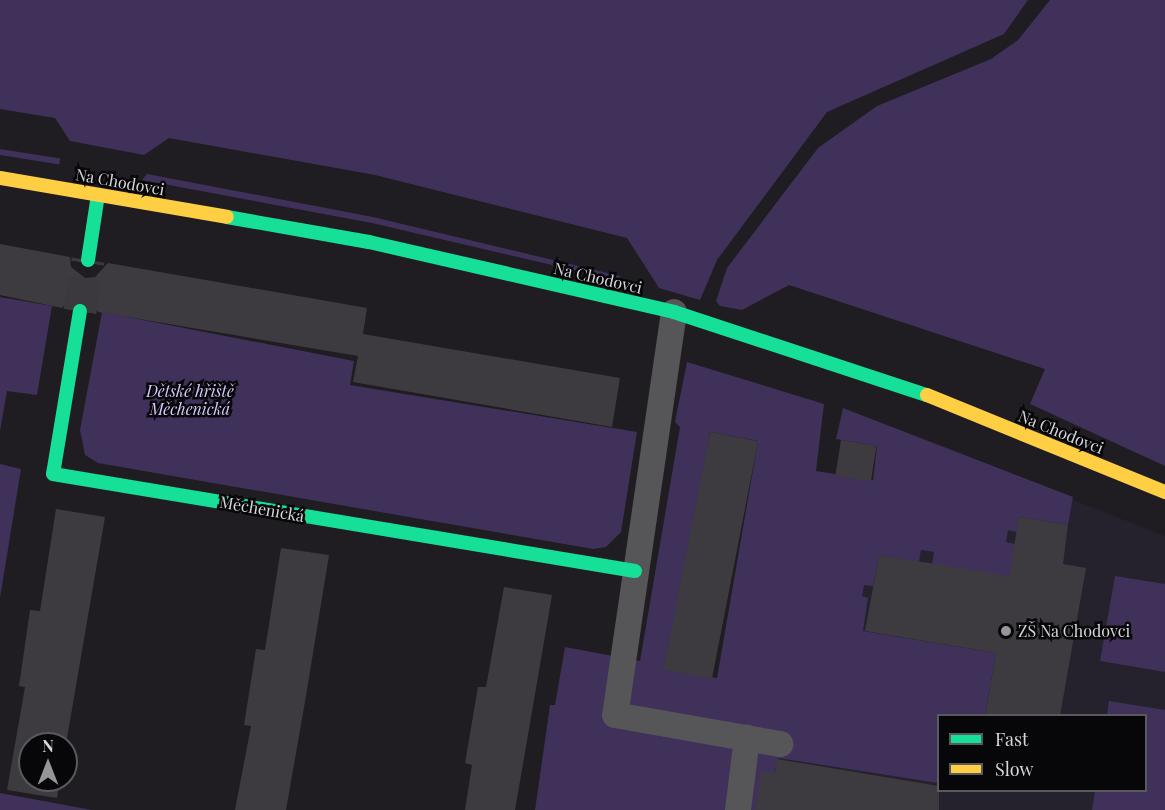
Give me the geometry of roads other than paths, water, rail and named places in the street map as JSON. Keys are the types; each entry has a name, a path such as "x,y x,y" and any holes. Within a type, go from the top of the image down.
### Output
{"street":[{"name":"Na Chodovci","path":"0,178 369,242 674,312 926,395 1165,492"},
{"path":"88,260 98,195"},
{"name":"Měchenická","path":"80,311 53,474 635,571"},
{"path":"674,312 615,715 780,744"},
{"path":"738,810 747,738"}],"tunnel":[{"path":"80,311 88,260"}],"place":[{"name":"ZŠ Na Chodovci","path":"1006,631"}],"park label":[{"name":"Dětské hřiště Měchenická","path":"190,400"}]}
